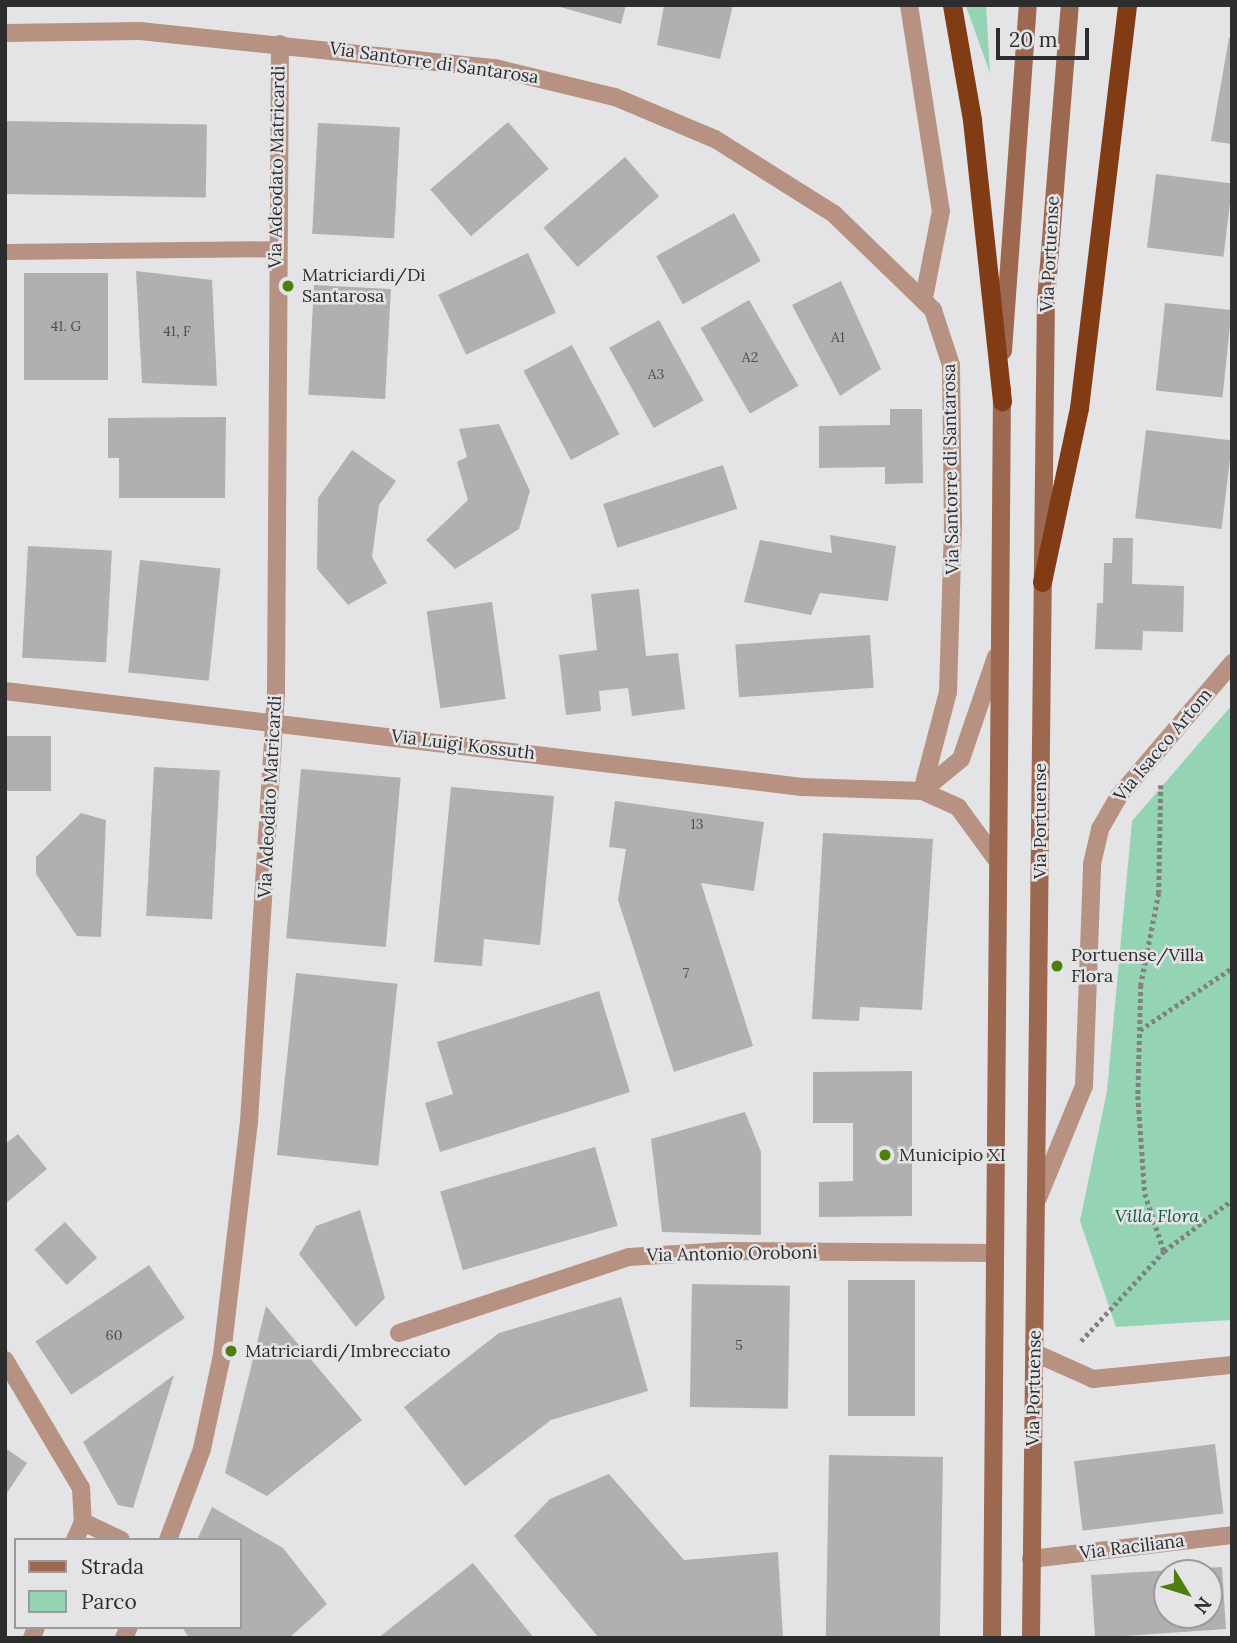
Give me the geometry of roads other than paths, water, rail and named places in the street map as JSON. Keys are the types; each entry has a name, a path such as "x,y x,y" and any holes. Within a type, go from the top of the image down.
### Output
{"highway":[{"path":"952,5 972,120 1002,401"},
{"path":"1042,582 1075,431 1127,5"}],"main road":[{"path":"992,1638 996,657 1002,401 1028,5"},
{"name":"Via Portuense","path":"1031,1638 1038,1198 1042,582 1049,247 1070,5"}],"street":[{"path":"909,5 941,211 924,298"},
{"name":"Via Santorre di Santarosa","path":"5,33 102,29 280,44 495,68 651,110 749,157 811,198 924,298 951,365 953,524 948,692 922,791"},
{"name":"Via Adeodato Matricardi","path":"169,1538 202,1449 233,1280 274,722 274,249 280,44"},
{"path":"922,791 961,760 996,657"},
{"name":"Via Isacco Artom","path":"1038,1198 1084,1086 1096,838 1110,808 1232,663"},
{"name":"Via Luigi Kossuth","path":"5,691 802,787 922,791 958,807 996,859"},
{"name":"Via Antonio Oroboni","path":"399,1333 629,1257 725,1251 994,1253"},
{"path":"1035,1353 1093,1379 1232,1365"},
{"path":"5,1360 75,1475 83,1522 76,1538"},
{"path":"83,1522 117,1538"},
{"name":"Via Raciliana","path":"1031,1559 1232,1535"}],"lane":[{"path":"5,252 274,249"}],"place":[{"name":"Matriciardi/Di Santarosa","path":"288,286"},
{"name":"Portuense/Villa Flora","path":"1057,966"},
{"name":"Municipio XI","path":"885,1155"},
{"name":"Matriciardi/Imbrecciato","path":"231,1351"}],"park label":[{"name":"Villa Flora","path":"1157,1216"}]}
